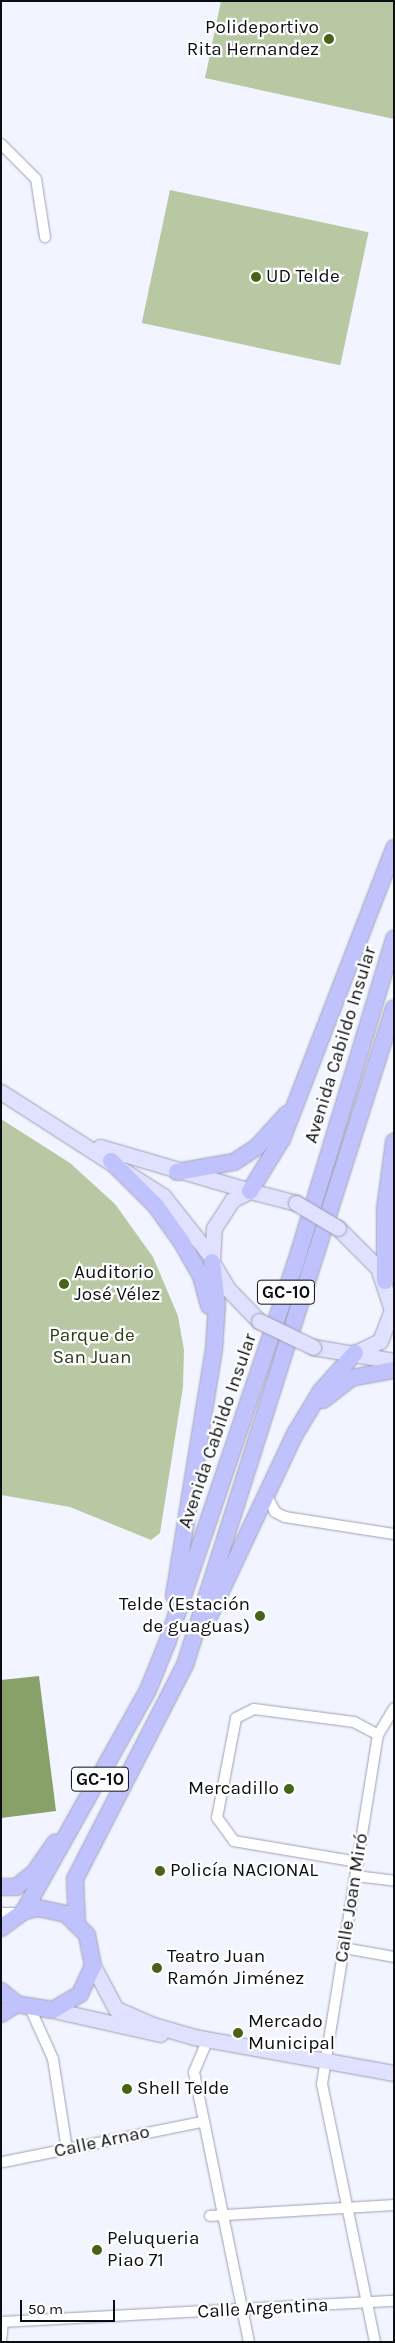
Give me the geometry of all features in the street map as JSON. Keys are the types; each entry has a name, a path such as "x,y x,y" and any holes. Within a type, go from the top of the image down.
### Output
{"main road":[{"path":"167,1643 215,1330 211,1259 221,1213 232,1200 250,1191 282,1139 290,1111 394,848"},
{"name":"Avenida Cabildo Insular","path":"22,1912 82,1811 148,1690 167,1643 296,1262 394,939"},
{"name":"Avenida Cabildo Insular","path":"77,1922 75,1878 185,1665 394,1008"},
{"path":"1,1092 84,1142 164,1196 211,1259 228,1289 258,1321 313,1347 394,1361"},
{"path":"177,1172 234,1162 257,1147 290,1111"},
{"path":"84,1142 177,1172 296,1203 338,1228 368,1255 389,1289"},
{"path":"185,1665 305,1418 335,1372 355,1354 380,1341 388,1328 392,1310 389,1289 385,1209 394,1142"},
{"path":"111,1161 156,1206 181,1241 200,1276 215,1330"},
{"path":"385,1209 394,1252"},
{"path":"305,1418 351,1378 394,1370"},
{"path":"1,1887 16,1887 34,1873 82,1811"},
{"path":"22,1912 52,1909 77,1922"},
{"name":"GC-10","path":"1,1928 22,1912"},
{"name":"GC-10","path":"77,1922 87,1935 92,1966"},
{"path":"53,2010 80,1994 92,1966"},
{"path":"92,1966 116,2009 201,2038"},
{"path":"1,1991 24,2007"},
{"path":"1,2014 24,2007 53,2010 151,2034 201,2038 394,2073"}],"street":[{"path":"1,144 36,179 45,237"},
{"path":"267,1496 275,1512 285,1517 394,1534"},
{"path":"358,1862 234,1841 217,1818 236,1718 254,1709 354,1722 378,1735 394,1708"},
{"name":"Calle Joan Miró","path":"375,2342 364,2303 349,2208 322,2084 323,2060 344,1948 378,1735"},
{"path":"356,1876 394,1881"},
{"path":"1,1913 22,1912"},
{"path":"344,1948 394,1957"},
{"path":"24,2007 53,2059 67,2149"},
{"path":"201,2038 194,2072 201,2122 223,2212 249,2342"},
{"name":"Calle Arnao","path":"2,2164 201,2122"},
{"path":"210,2216 223,2212 394,2205"},
{"name":"Calle Argentina","path":"2,2322 394,2301"},
{"path":"1,2340 2,2322"}],"green space":[{"path":"221,1 394,1 394,119 205,78"},
{"name":"UD Telde","path":"170,190 369,232 340,365 142,323"},
{"name":"Parque de San Juan","path":"1,1119 70,1163 115,1204 153,1257 178,1316 184,1350 183,1387 160,1533 151,1540 70,1507 1,1495"}],"shaded area":[{"path":"39,1676 56,1811 1,1818 1,1680"}],"place":[{"name":"Polideportivo Rita Hernandez","path":"329,39"},
{"name":"UD Telde","path":"256,277"},
{"name":"Auditorio José Vélez","path":"64,1284"},
{"name":"Telde (Estación de guaguas)","path":"260,1616"},
{"name":"Mercadillo","path":"289,1789"},
{"name":"Policía NACIONAL","path":"160,1871"},
{"name":"Teatro Juan Ramón Jiménez","path":"157,1968"},
{"name":"Mercado Municipal","path":"238,2033"},
{"name":"Shell Telde","path":"127,2089"},
{"name":"Peluqueria Piao 71","path":"97,2250"}]}
